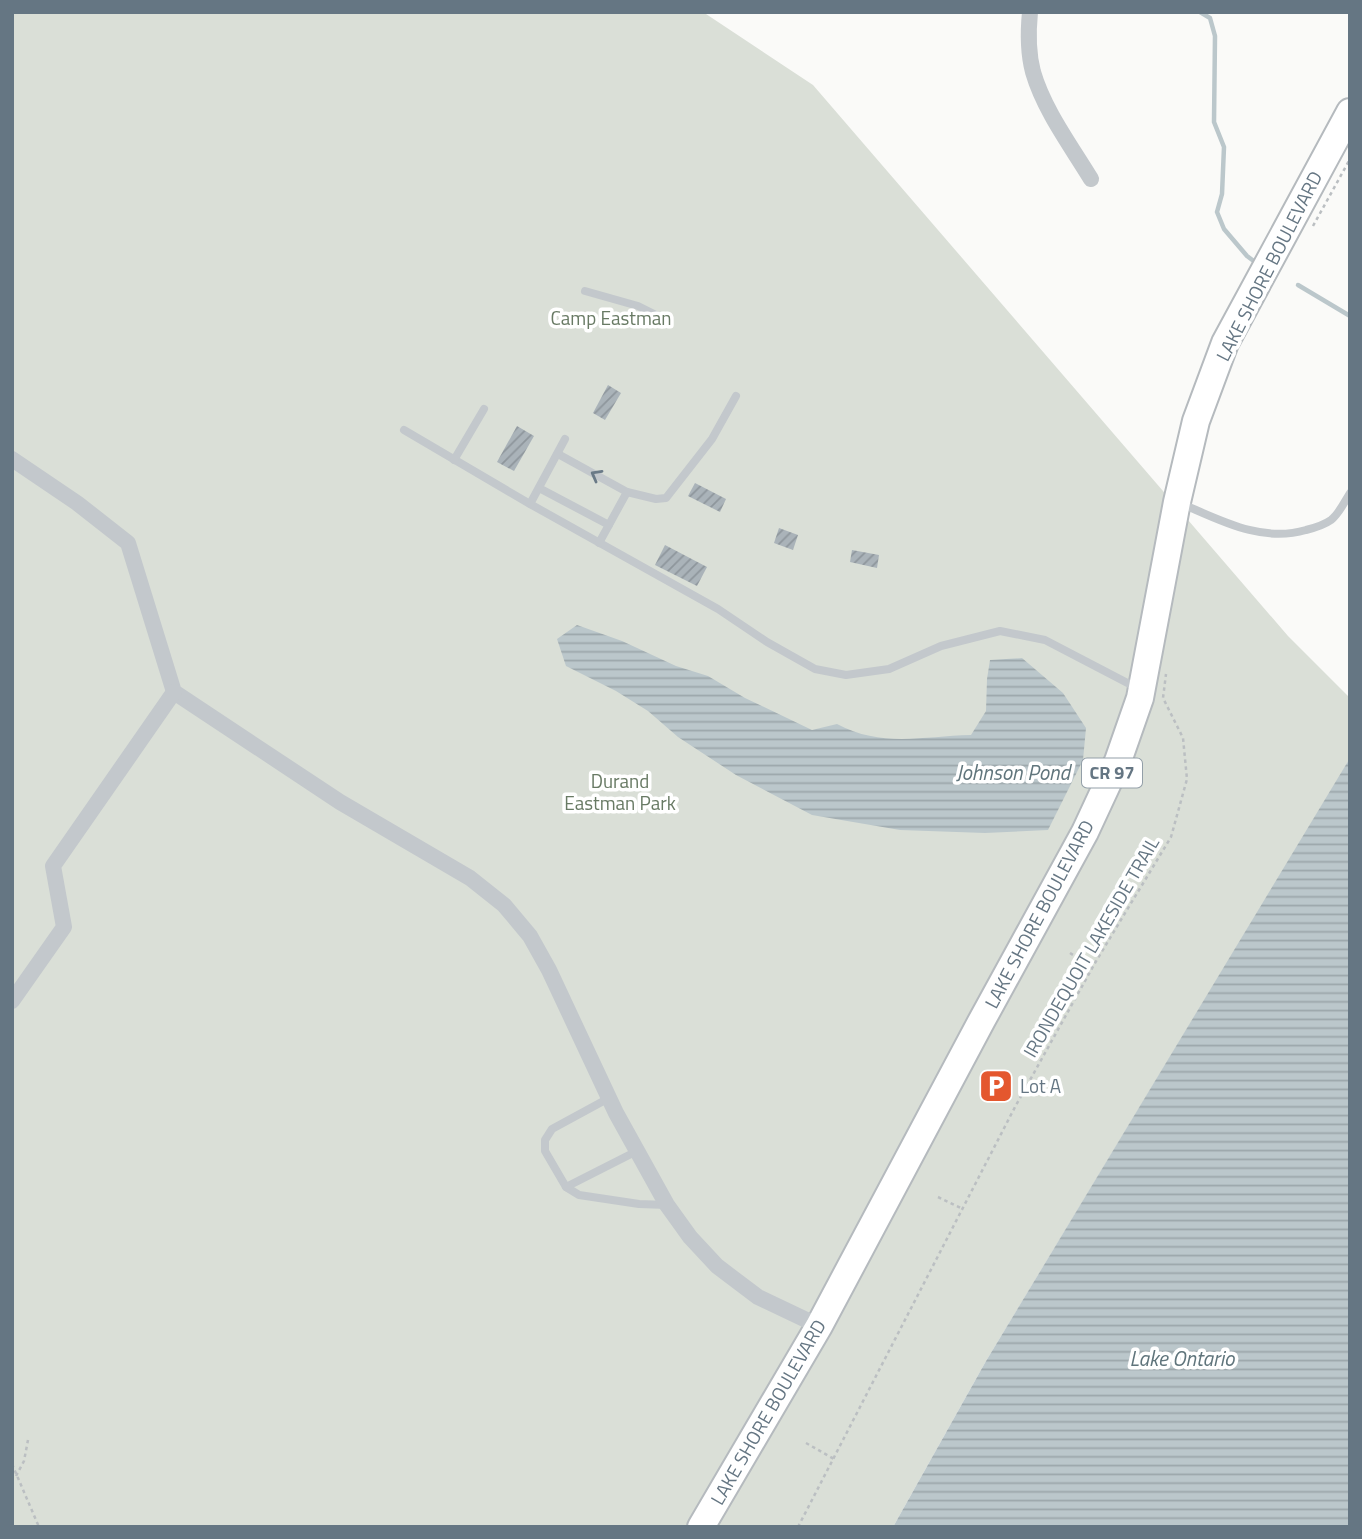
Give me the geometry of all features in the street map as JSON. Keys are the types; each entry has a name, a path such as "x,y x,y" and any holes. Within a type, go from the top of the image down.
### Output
{"main road":[{"name":"LAKE SHORE BOULEVARD","path":"701,1527 819,1326 1085,832 1118,761 1141,691 1177,502 1196,421 1225,343 1350,111"}],"street":[{"path":"1030,12 1029,53 1033,73 1057,122 1091,179"},
{"path":"12,459 77,503 128,543 174,692 341,802 470,878 504,905 530,936 637,1151 667,1205 690,1237 717,1266 758,1297 819,1326"},
{"path":"12,1001 64,927 53,866 174,692"}],"lane":[{"path":"585,291 638,306 664,319"},
{"path":"558,454 627,492 656,499 666,498 712,439 736,396"},
{"path":"454,460 484,409"},
{"path":"404,430 718,609 767,642 815,669 846,675 889,669 940,646 1000,631 1045,640 1141,691"},
{"path":"530,504 565,439"},
{"path":"539,488 609,525"},
{"path":"599,543 627,492"},
{"path":"1177,502 1245,529 1264,534 1290,535 1315,528 1332,519 1350,493"},
{"path":"609,1098 552,1129 545,1140 545,1151 566,1187 579,1195 639,1204 667,1205"},
{"path":"566,1187 637,1151"}],"path":[{"path":"1313,226 1350,159"},
{"name":"IRONDEQUOIT LAKESIDE TRAIL","path":"798,1527 1015,1107 1171,837 1187,779 1183,738 1163,698 1167,673"},
{"path":"1070,953 1093,968"},
{"path":"939,1197 962,1209"},
{"path":"14,1475 24,1461 28,1440"},
{"path":"806,1443 834,1459"},
{"path":"12,1464 14,1475 35,1513 39,1527"}],"green space":[{"name":"Durand Eastman Park","path":"12,12 703,12 813,85 1288,636 1350,698 1350,758 1339,778 986,1361 893,1527 12,1527"}],"water":[{"name":"Johnson Pond","path":"577,625 622,641 676,666 708,676 745,698 812,730 837,724 870,736 887,738 971,735 986,711 990,660 1022,658 1063,693 1086,728 1083,760 1048,830 985,833 900,830 812,815 736,775 678,737 648,711 616,691 566,666 557,639"},
{"name":"Lake Ontario","path":"1350,758 1350,1527 893,1527 986,1361"}],"building":[{"path":"608,385 621,393 605,420 593,413"},
{"path":"517,426 534,436 514,471 497,462"},
{"path":"695,483 726,499 720,512 688,496"},
{"path":"779,528 798,535 793,550 774,543"},
{"path":"665,545 707,567 697,586 655,565"},
{"path":"852,550 879,555 877,568 850,562"}],"waterway":[{"path":"1200,12 1210,18 1215,36 1214,122 1224,147 1222,194 1217,212 1224,229 1255,262"},
{"path":"1298,285 1350,316"}],"place":[{"name":"Lot A","path":"996,1086"}],"park label":[{"name":"Camp Eastman","path":"611,318"}]}
